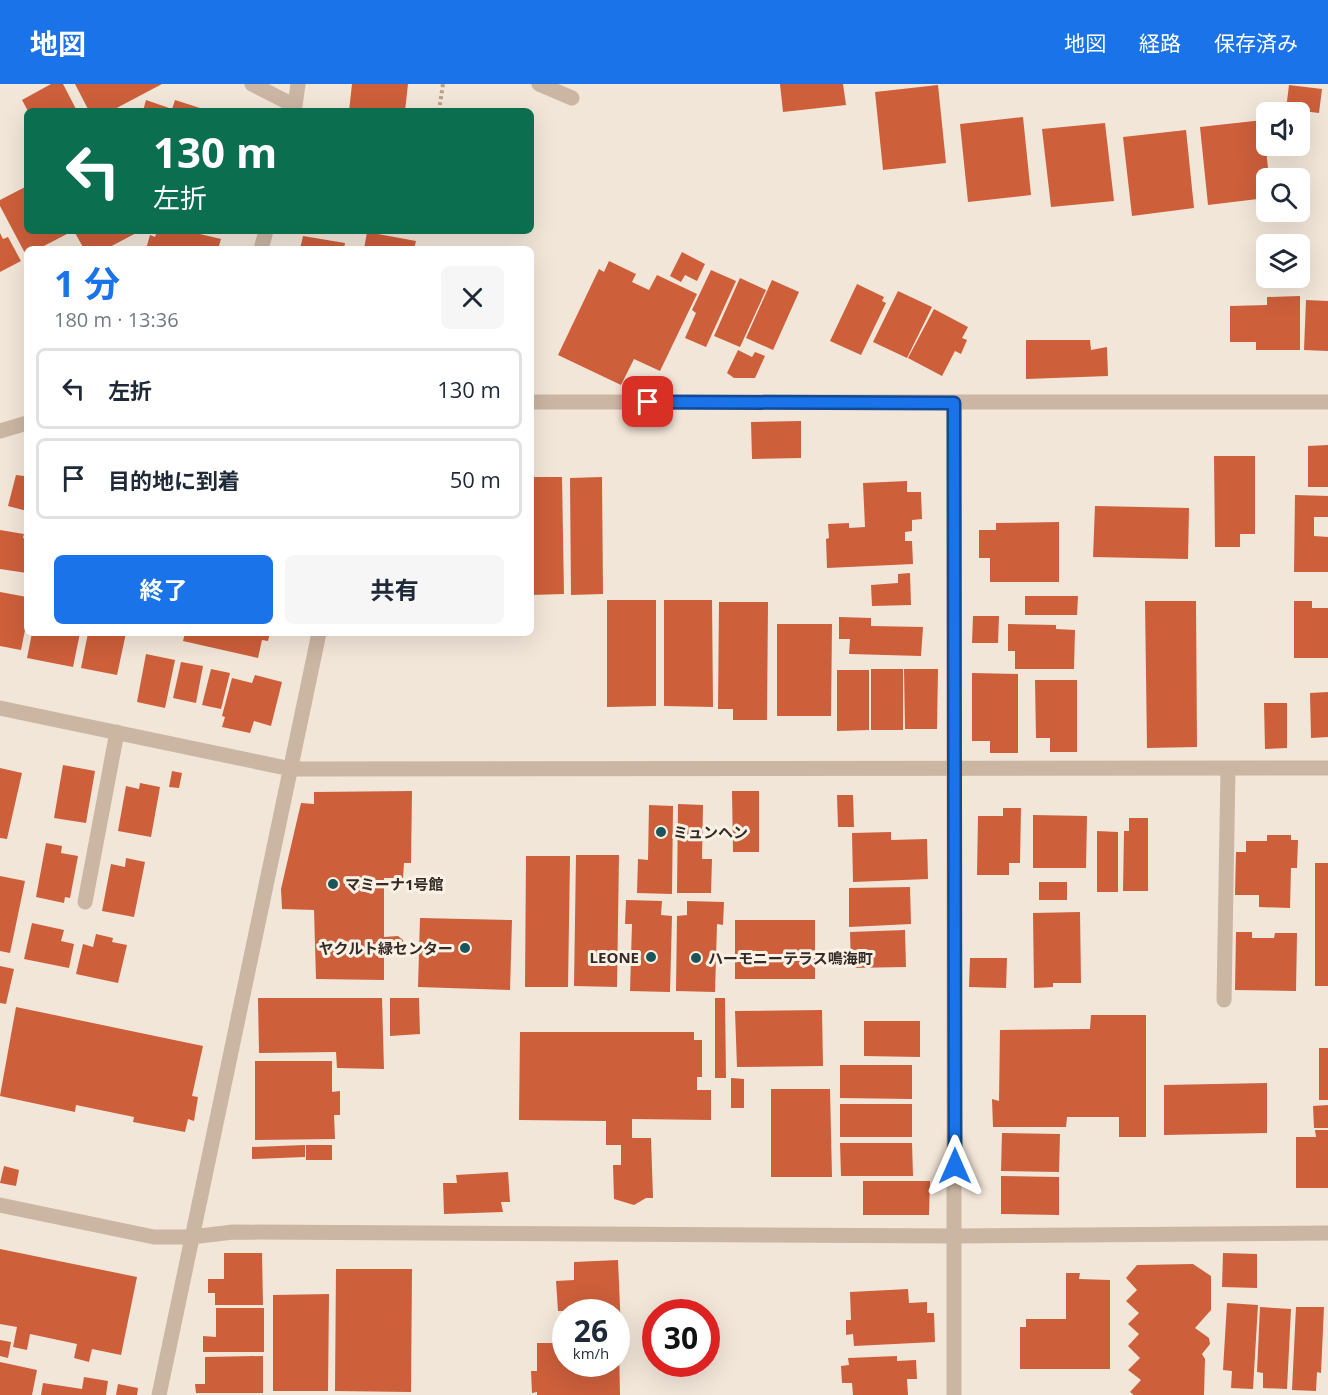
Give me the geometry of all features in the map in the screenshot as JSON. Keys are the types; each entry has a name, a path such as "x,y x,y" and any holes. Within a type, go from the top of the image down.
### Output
{"street":[{"path":"252,84 295,108 298,84"},
{"path":"539,84 572,98"},
{"path":"534,402 1328,402"},
{"path":"954,403 954,1395"},
{"path":"0,431 24,424"},
{"path":"159,1395 318,636"},
{"path":"0,708 291,769 1328,768"},
{"path":"85,902 117,732"},
{"path":"1224,1000 1228,769"},
{"path":"0,1205 154,1237 191,1237 233,1232 955,1236 1328,1233"}],"path":[{"path":"439,108 443,84"}],"building":[{"path":"51,84 63,84 75,108 26,108 22,100"},
{"path":"75,84 162,84 117,108 87,108"},
{"path":"352,84 408,84 405,108 349,108"},
{"path":"780,84 843,84 846,105 783,112"},
{"path":"938,85 946,163 883,170 875,92"},
{"path":"1289,85 1322,89 1319,113 1310,112 1310,102 1287,102"},
{"path":"146,100 169,108 144,108"},
{"path":"175,100 200,108 172,108"},
{"path":"1023,117 1031,195 968,202 960,124"},
{"path":"1256,121 1256,156 1267,156 1268,168 1256,168 1256,199 1208,205 1200,127"},
{"path":"1105,123 1114,201 1051,207 1042,129"},
{"path":"1186,130 1194,208 1132,216 1123,137"},
{"path":"24,188 24,234 67,234 44,246 24,246 24,251 0,206 0,200"},
{"path":"0,233 3,239 8,237 21,261 0,272"},
{"path":"76,234 134,234 112,246 82,246"},
{"path":"156,234 200,234 221,239 219,246 147,246 150,235 155,237"},
{"path":"367,234 416,241 415,246 365,246"},
{"path":"303,236 345,243 344,246 301,246"},
{"path":"682,252 705,264 697,281 685,275 681,282 670,276"},
{"path":"609,261 636,274 632,282 649,290 657,275 697,294 660,371 634,359 621,385 558,355 599,269 604,272"},
{"path":"711,270 736,281 706,347 685,338 696,313 692,310"},
{"path":"740,278 766,290 740,347 714,336"},
{"path":"772,280 799,292 773,350 746,338"},
{"path":"857,284 884,297 882,301 886,303 861,355 830,341"},
{"path":"898,291 932,307 907,358 873,342"},
{"path":"1300,296 1300,350 1256,350 1256,342 1230,342 1230,306 1267,305 1267,297"},
{"path":"1306,300 1328,301 1328,351 1304,350"},
{"path":"934,309 968,327 962,338 967,340 961,354 955,351 942,376 908,358"},
{"path":"1026,340 1090,340 1091,350 1107,347 1108,376 1026,379"},
{"path":"738,350 752,357 755,352 765,356 755,378 734,378 727,373"},
{"path":"801,421 801,458 752,459 751,422"},
{"path":"1328,445 1328,487 1308,487 1308,446"},
{"path":"1214,456 1255,456 1255,534 1240,534 1240,547 1215,547"},
{"path":"16,475 24,476 24,510 8,506"},
{"path":"534,477 562,477 564,594 534,595"},
{"path":"602,477 603,594 571,595 570,478"},
{"path":"907,481 907,492 921,492 922,519 912,520 912,531 905,532 905,541 912,541 913,564 827,568 828,524 849,523 849,528 865,527 863,483"},
{"path":"1295,495 1328,496 1328,517 1314,517 1314,536 1328,537 1328,572 1294,572"},
{"path":"1095,506 1189,508 1188,559 1093,557"},
{"path":"1059,522 1059,582 990,582 990,558 979,558 979,530 996,530 996,523"},
{"path":"0,530 24,534 24,573 0,569"},
{"path":"910,573 911,605 872,606 871,585 898,583 898,574"},
{"path":"0,592 24,596 24,635 21,650 0,646"},
{"path":"1025,596 1078,596 1077,615 1025,615"},
{"path":"607,600 656,600 656,706 607,707"},
{"path":"664,600 712,600 713,707 664,706"},
{"path":"1145,601 1196,601 1197,747 1147,748"},
{"path":"1294,601 1312,601 1312,608 1328,608 1328,658 1294,658"},
{"path":"719,602 768,602 767,720 733,720 733,709 718,709"},
{"path":"973,616 999,616 998,643 972,643"},
{"path":"839,617 871,618 871,626 923,627 921,656 849,654 850,639 839,639"},
{"path":"777,624 832,624 831,716 777,716"},
{"path":"1008,624 1056,625 1056,629 1075,630 1074,669 1015,669 1015,651 1008,651"},
{"path":"31,636 79,636 73,667 27,658"},
{"path":"87,636 125,636 117,675 81,668"},
{"path":"184,636 269,636 268,641 262,640 258,658 183,641"},
{"path":"146,654 175,660 165,708 137,702"},
{"path":"181,662 203,666 196,703 173,698"},
{"path":"211,669 230,673 221,709 202,705"},
{"path":"871,669 903,669 903,730 871,730"},
{"path":"904,669 938,669 937,729 905,729"},
{"path":"837,670 869,670 869,730 837,731"},
{"path":"972,673 1018,674 1018,753 990,753 990,741 972,741"},
{"path":"255,675 282,682 271,726 254,721 250,733 222,727 225,717 222,716 232,678 252,683"},
{"path":"1035,680 1077,680 1077,752 1050,752 1050,738 1036,738"},
{"path":"1328,692 1328,737 1311,738 1310,693"},
{"path":"1264,703 1287,703 1287,748 1265,749"},
{"path":"63,765 95,771 86,823 54,818"},
{"path":"0,768 22,773 7,839 0,838"},
{"path":"172,771 182,773 179,788 169,787"},
{"path":"140,783 160,787 151,837 118,831 126,786 139,789"},
{"name":"マミーナ1号館","path":"412,791 411,863 404,863 403,878 384,878 384,937 398,936 403,940 404,947 398,952 384,953 384,980 316,979 314,910 282,909 281,889 301,803 314,804 314,792"},
{"path":"732,791 759,791 759,852 733,852"},
{"path":"837,795 853,795 854,827 838,827"},
{"path":"678,804 703,805 702,859 712,859 711,893 677,893"},
{"name":"ミュンヘン","path":"649,805 673,806 672,894 637,893 638,859 648,860"},
{"path":"1003,808 1021,808 1020,863 1009,863 1009,875 977,875 978,816 1003,816"},
{"path":"1033,815 1087,816 1086,868 1033,868"},
{"path":"1129,818 1148,818 1148,891 1123,891 1124,831 1129,831"},
{"path":"1097,831 1118,832 1118,892 1097,892"},
{"path":"891,832 891,840 927,839 928,879 853,882 852,833"},
{"path":"1267,835 1291,835 1291,840 1298,840 1297,868 1291,868 1290,908 1259,907 1259,895 1235,895 1236,852 1246,852 1246,841 1267,841"},
{"path":"46,843 62,846 61,853 78,856 70,898 65,897 64,903 36,897"},
{"path":"576,855 619,855 617,987 574,986"},
{"path":"526,856 570,856 568,987 525,987"},
{"path":"126,858 145,862 134,917 102,911 111,864 125,867"},
{"path":"1315,863 1328,863 1328,986 1315,986"},
{"path":"0,876 25,881 10,953 0,951"},
{"path":"1039,882 1067,882 1067,900 1039,900"},
{"path":"910,887 911,924 849,927 849,888"},
{"name":"LEONE","path":"626,900 662,901 661,915 672,916 670,992 630,991 632,924 625,924"},
{"name":"ハーモニーテラス鳴海町","path":"687,901 724,902 723,925 717,924 715,992 676,991 677,916 687,915"},
{"path":"1080,912 1081,983 1053,983 1053,987 1034,988 1033,913"},
{"path":"420,918 512,920 510,990 418,987"},
{"path":"735,920 815,920 815,979 735,979"},
{"path":"32,923 64,930 61,941 74,944 69,968 24,959"},
{"path":"905,930 906,967 851,968 850,932"},
{"path":"1236,932 1252,932 1252,938 1274,938 1275,933 1297,933 1296,991 1235,990"},
{"path":"96,934 113,938 112,942 127,945 118,983 76,974 83,944 93,947"},
{"path":"970,958 1007,958 1006,988 969,987"},
{"path":"0,966 14,969 6,1004 0,1003"},
{"path":"258,998 382,998 384,1069 337,1068 336,1052 259,1053"},
{"path":"390,998 419,998 420,1034 390,1036"},
{"path":"715,998 725,998 726,1078 715,1078"},
{"path":"16,1007 203,1046 192,1096 198,1097 194,1121 188,1119 185,1132 133,1122 134,1117 76,1105 75,1112 0,1096"},
{"path":"822,1010 823,1066 737,1067 735,1011"},
{"path":"1091,1015 1146,1015 1146,1137 1119,1137 1119,1117 1067,1117 1066,1127 993,1127 992,1099 999,1101 1000,1030 1090,1029"},
{"path":"864,1021 920,1021 920,1057 864,1056"},
{"path":"520,1032 694,1032 694,1040 702,1040 702,1077 697,1077 697,1090 711,1090 711,1120 632,1119 632,1138 651,1138 653,1198 646,1198 634,1205 614,1199 613,1165 621,1165 621,1145 606,1145 606,1121 519,1120"},
{"path":"1319,1048 1328,1048 1328,1100 1319,1100"},
{"path":"255,1061 332,1061 332,1092 340,1091 340,1115 334,1115 335,1139 255,1140"},
{"path":"840,1065 912,1065 912,1099 840,1098"},
{"path":"731,1078 744,1079 744,1108 731,1108"},
{"path":"1267,1083 1267,1133 1164,1135 1164,1085"},
{"path":"771,1089 830,1089 832,1177 771,1177"},
{"path":"840,1104 912,1104 912,1137 840,1137"},
{"path":"1328,1105 1328,1128 1314,1128 1313,1106"},
{"path":"1315,1130 1328,1130 1328,1188 1296,1188 1296,1137 1316,1137"},
{"path":"1002,1133 1060,1134 1059,1172 1001,1171"},
{"path":"840,1143 912,1143 913,1176 841,1176"},
{"path":"305,1145 305,1157 252,1159 252,1147"},
{"path":"306,1145 332,1145 332,1160 306,1160"},
{"path":"4,1166 19,1170 16,1186 0,1183"},
{"path":"508,1172 510,1202 501,1202 503,1212 444,1214 443,1183 457,1183 456,1175"},
{"path":"1001,1176 1059,1177 1059,1215 1001,1214"},
{"path":"863,1181 930,1181 929,1215 863,1215"},
{"path":"0,1249 137,1277 121,1355 92,1349 89,1362 74,1358 77,1344 30,1334 27,1350 13,1347 17,1327 0,1324"},
{"path":"224,1253 262,1253 263,1305 215,1305 215,1293 208,1293 208,1279 224,1279"},
{"path":"1223,1253 1257,1254 1257,1288 1222,1287"},
{"path":"618,1260 620,1299 557,1299 556,1281 574,1280 574,1262"},
{"path":"1193,1264 1211,1276 1211,1310 1195,1328 1209,1338 1210,1344 1202,1354 1205,1359 1204,1395 1134,1395 1130,1392 1141,1380 1128,1370 1140,1358 1128,1346 1139,1334 1128,1324 1139,1313 1126,1301 1137,1290 1126,1278 1137,1265"},
{"path":"336,1269 412,1269 411,1392 335,1391"},
{"path":"1066,1273 1080,1273 1079,1279 1110,1280 1110,1369 1020,1369 1020,1327 1026,1327 1026,1319 1066,1319"},
{"path":"908,1289 909,1303 927,1302 927,1313 934,1313 935,1342 854,1346 853,1334 846,1335 846,1320 851,1320 850,1292"},
{"path":"329,1294 328,1391 273,1391 273,1295"},
{"path":"1227,1303 1258,1305 1253,1389 1231,1388 1232,1371 1223,1370"},
{"path":"1260,1307 1291,1309 1287,1389 1263,1388 1263,1373 1257,1372"},
{"path":"1296,1307 1324,1307 1321,1373 1317,1372 1316,1391 1292,1390"},
{"path":"216,1308 264,1308 264,1352 203,1352 203,1336 216,1337"},
{"path":"0,1340 11,1342 8,1358 0,1356"},
{"path":"537,1343 552,1343 552,1377 620,1377 620,1395 537,1395 537,1392 532,1393 531,1371 537,1371"},
{"path":"263,1356 263,1393 196,1393 195,1384 205,1384 205,1357"},
{"path":"897,1356 897,1361 916,1360 917,1379 907,1379 908,1395 853,1395 852,1383 842,1383 841,1366 849,1365 848,1358"},
{"path":"0,1362 37,1370 32,1395 0,1395"},
{"path":"84,1377 108,1381 106,1395 41,1395 43,1383 82,1389"},
{"path":"118,1384 138,1388 137,1395 116,1395"}],"place":[{"name":"ミュンヘン","path":"661,832"},
{"name":"マミーナ1号館","path":"333,884"},
{"name":"ヤクルト緑センター","path":"465,948"},
{"name":"LEONE","path":"651,957"},
{"name":"ハーモニーテラス鳴海町","path":"696,958"}],"route":[{"path":"648,402 954,403 955,1166"}]}
